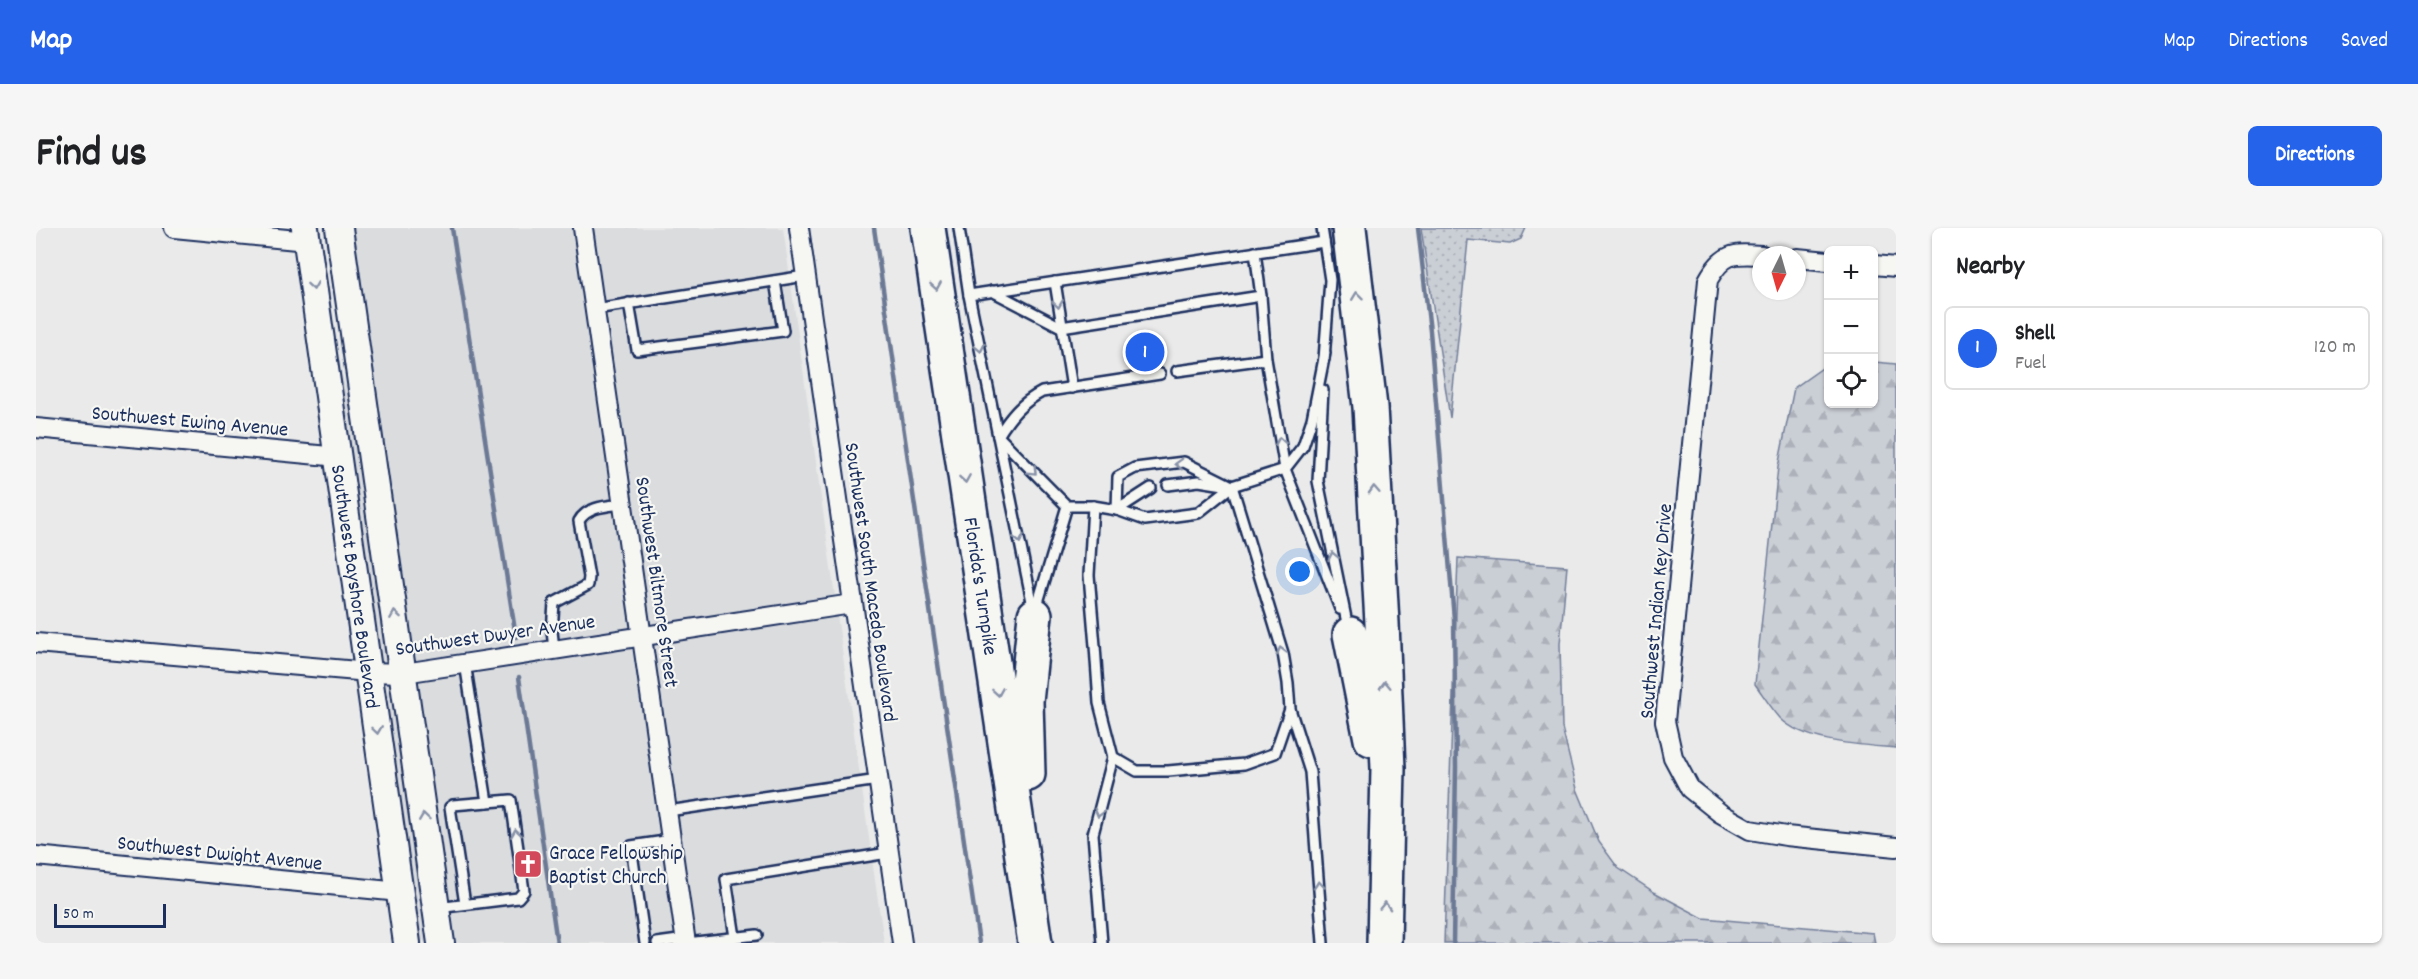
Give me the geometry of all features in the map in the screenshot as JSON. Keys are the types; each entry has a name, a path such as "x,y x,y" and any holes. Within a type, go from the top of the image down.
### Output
{"highway":[{"name":"Florida's Turnpike","path":"928,228 1036,943"},
{"path":"1336,235 1371,419 1388,769 1384,943"},
{"path":"1035,615 1026,701 1028,789 1040,888 1036,943"},
{"path":"1350,634 1374,756 1387,869"}],"main road":[{"name":"Southwest Bayshore Boulevard","path":"339,228 441,943"},
{"path":"306,235 322,246 333,272 350,373 364,409"},
{"name":"Southwest Bayshore Boulevard","path":"306,235 400,892 409,939"}],"street":[{"path":"174,228 306,235"},
{"name":"Southwest Biltmore Street","path":"583,228 686,942"},
{"name":"Southwest South Macedo Boulevard","path":"799,228 902,943"},
{"name":"Southwest Indian Key Drive","path":"1752,254 1737,253 1716,265 1708,280 1666,709 1667,730 1673,757 1690,789 1720,813 1750,830 1896,848"},
{"path":"1806,259 1824,261"},
{"path":"1878,265 1896,267"},
{"name":"Southwest Ewing Avenue","path":"36,429 339,457"},
{"name":"Southwest Dwyer Avenue","path":"36,643 369,672 404,673 852,604"},
{"name":"Southwest Dwight Avenue","path":"36,856 400,892"}],"lane":[{"path":"959,228 969,295 1035,615"},
{"path":"1322,228 1336,235"},
{"path":"969,295 1255,252 1336,235"},
{"path":"1336,235 1330,280 1318,481 1350,634"},
{"path":"1255,252 1266,359 1285,469 1350,634"},
{"path":"595,309 805,276"},
{"path":"629,303 637,351 783,331 775,281"},
{"path":"1055,282 1072,388"},
{"path":"993,291 1061,327 1261,296"},
{"path":"998,436 1067,506 1093,506 1117,510 1145,520 1198,513 1232,486 1285,469 1302,446 1312,419 1325,353"},
{"path":"1177,371 1266,359"},
{"path":"998,436 1010,417 1026,401 1042,392 1160,374"},
{"path":"1117,510 1118,477 1135,468 1184,462 1232,486 1282,653 1290,708 1310,772 1323,943"},
{"path":"1168,485 1199,481 1232,486"},
{"path":"1117,510 1151,488"},
{"path":"554,649 552,631 554,603 588,585 589,577 580,517 594,509 623,504"},
{"path":"1035,615 1067,506"},
{"path":"1093,506 1089,575 1099,703 1113,757 1093,834 1102,943"},
{"path":"465,663 487,801"},
{"path":"1113,757 1137,771 1168,771 1244,764 1275,753 1290,708"},
{"path":"668,811 878,780"},
{"path":"436,908 518,898 524,891 511,800 450,807 465,904"},
{"path":"645,943 631,846 672,840"},
{"path":"735,938 726,879 888,853"},
{"path":"657,943 757,935"}],"shaded area":[{"path":"347,228 575,228 634,627 410,663"},
{"path":"591,228 783,228 835,597 649,625"},
{"path":"320,257 326,274 342,375 351,404 394,664 376,664"},
{"path":"837,615 884,943 694,943 652,642"},
{"path":"636,645 679,943 449,943 413,680"},
{"path":"379,682 397,682 433,943 425,943 413,927"}],"green space":[{"path":"1421,228 1526,228 1521,239 1510,244 1468,240 1450,418"},
{"path":"1878,362 1896,364 1896,748 1851,744 1804,733 1780,718 1755,684 1778,467 1794,388 1824,367 1824,408 1878,408"},
{"path":"1458,558 1567,566 1560,644 1562,728 1577,789 1599,842 1618,868 1654,892 1703,918 1873,933 1875,943 1444,943"}],"waterway":[{"path":"452,228 516,637"},
{"path":"874,228 979,943"},
{"path":"1418,228 1430,331 1454,619 1456,767 1453,943"},
{"path":"519,677 557,943"}],"place":[{"name":"Shell","path":"1145,352"},
{"name":"Grace Fellowship Baptist Church","path":"528,864"}]}
